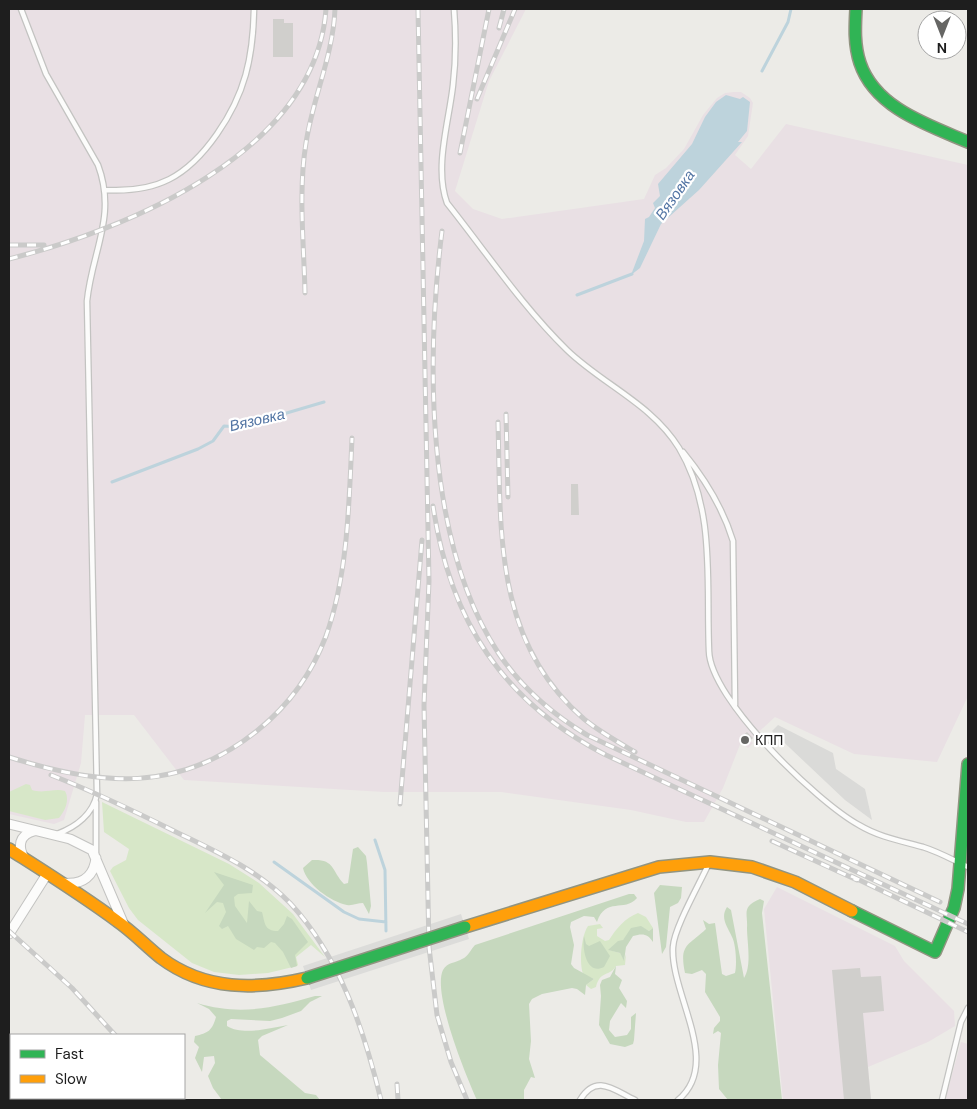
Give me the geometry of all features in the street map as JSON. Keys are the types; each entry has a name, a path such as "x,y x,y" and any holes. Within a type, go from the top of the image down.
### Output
{"street":[{"path":"856,9 856,46 864,74 879,95 905,115 968,142"},
{"path":"9,849 124,925 149,949 179,970 207,982 223,986 256,988 307,978 659,867 710,862 752,867 795,882 934,952 954,908 963,865 968,764"},
{"path":"9,824 79,842 96,856 124,925"},
{"path":"25,859 20,851 21,842 24,835 34,831"},
{"path":"62,883 76,884 86,880 93,871 96,856"},
{"path":"9,934 47,874"}],"lane":[{"path":"21,9 46,74 98,165 105,190 104,229 91,273 87,301 98,778 96,856"},
{"path":"105,190 127,191 161,183 184,172 200,158 240,98 250,50 254,9"},
{"path":"454,9 455,69 442,172 447,202 543,326 569,352 633,400 679,448 706,483 727,522 735,550 735,706"},
{"path":"679,448 698,495 707,535 710,575 709,654 715,674 735,706 757,734 816,792 846,817 872,832 937,852 963,865"},
{"path":"54,835 69,829 82,820 96,800"},
{"path":"678,1100 689,1088 694,1078 697,1053 676,979 673,944 679,926 710,862"},
{"path":"942,1100 961,1022 968,1008"},
{"path":"580,1100 587,1090 598,1085 611,1087 635,1100"}],"shaded area":[{"path":"9,9 526,9 489,81 455,191 473,209 502,219 644,199 655,175 666,168 684,149 703,115 717,98 725,93 741,92 750,98 753,103 748,136 735,155 751,169 786,124 968,165 968,696 937,762 854,754 775,717 750,740 753,743 748,748 741,742 723,788 704,822 686,822 631,810 501,792 384,792 184,780 134,715 85,715 81,763 64,820 54,824 9,814"},
{"path":"778,725 833,753 836,769 865,789 872,820 845,800 772,731"},
{"path":"777,887 895,946 904,961 954,1011 955,1026 928,1042 868,1067 871,1100 783,1100 764,909"},
{"path":"961,1042 968,1044 968,1100 945,1100"}],"green space":[{"path":"26,784 36,791 65,791 66,805 59,818 45,820 9,811 9,792"},
{"path":"102,802 229,864 259,883 293,914 325,957 311,945 296,957 297,966 268,973 239,975 214,972 192,963 138,920 129,908 110,871 113,867 126,860 129,849 104,832"},
{"path":"358,847 366,856 371,906 369,914 363,903 347,905 327,896 314,886 303,868 312,860 325,861 332,866 344,884 348,883 353,849"},
{"path":"214,872 253,885 252,893 238,894 234,897 235,906 247,923 249,901 257,911 262,912 266,926 270,930 278,931 284,924 287,916 292,919 308,942 295,955 297,966 291,968 283,952 275,943 271,942 264,948 257,947 254,950 236,939 228,926 222,929 219,926 226,912 223,903 217,902 205,913 224,885"},
{"path":"660,885 682,887 681,898 678,903 670,907 666,947 662,954 654,893"},
{"path":"629,894 634,894 637,898 627,904 605,909 597,922 594,917 584,916 571,922 570,927 574,945 571,964 574,968 594,979 586,985 585,995 572,988 542,994 532,999 529,1004 531,1041 529,1059 535,1078 531,1077 524,1090 524,1100 477,1100 446,1015 441,981 445,967 464,958 475,945"},
{"path":"760,899 764,901 762,913 782,1100 728,1100 719,1089 718,1065 721,1033 718,1031 713,1034 714,1028 720,1021 720,1017 705,992 706,974 702,970 692,974 685,973 683,956 686,946 706,929 703,920 709,924 715,923 722,974 726,976 735,973 734,944 724,918 727,907 731,910 744,978 748,967 747,911 750,905"},
{"path":"638,913 646,917 653,928 649,931 641,927 609,950 620,953 624,960 626,954 625,965 616,966 611,972 600,978 596,987 591,989 586,985 594,979 583,974 581,963 582,943 588,926 600,924 603,928 597,929 597,936 605,941 609,940 621,924"},
{"path":"641,926 649,931 653,928 653,942 645,935 633,936 626,947 624,961 620,953 608,950 618,941 623,940 631,928"},
{"path":"584,936 586,944 589,946 600,941 610,956 604,967 593,968 589,964 586,959"},
{"path":"616,966 615,974 622,980 619,988 627,1001 626,1008 621,1003 610,1021 609,1030 615,1037 627,1035 631,1029 631,1017 636,1013 633,1044 625,1047 610,1044 599,1025 600,985 602,980 610,977"},
{"path":"322,996 310,1002 301,1011 282,1018 270,1021 231,1019 227,1021 227,1026 233,1029 249,1031 288,1025 262,1036 258,1040 260,1055 305,1093 316,1095 320,1100 222,1100 213,1088 208,1076 215,1063 214,1056 204,1057 202,1072 195,1058 199,1047 194,1042 195,1036 209,1031 216,1017 209,1009 197,1003 242,1010 271,1007"}],"water":[{"path":"726,95 740,99 743,97 750,102 747,131 738,142 742,142 699,190 661,224 640,268 631,275 644,241 645,219 649,217 655,208 653,203 660,196 658,184 692,144 705,117 716,102"}],"pier":[{"path":"461,914 469,939 311,990 303,966"}],"building":[{"path":"273,19 284,19 284,23 293,23 293,57 273,57"},
{"path":"571,484 578,484 579,515 571,515"},
{"name":"КПП","path":"747,732 753,738 745,745 739,739"},
{"path":"860,968 861,977 881,976 884,1011 863,1013 871,1100 844,1100 832,970"}],"waterway":[{"name":"Вязовка","path":"762,71 788,22 791,9"},
{"name":"Вязовка","path":"577,295 632,274"},
{"name":"Вязовка","path":"112,482 198,449 213,441 224,426 239,427 324,402"},
{"path":"375,840 385,870 386,931"},
{"path":"274,862 344,912 359,919 386,922"}],"railway":[{"path":"9,259 56,246 107,227 159,204 208,176 253,143 289,104 314,60 326,9"},
{"path":"305,293 302,180 309,126 331,43 335,9"},
{"path":"418,9 429,581 424,705 429,947 437,1015 451,1062 467,1100"},
{"path":"460,153 489,9"},
{"path":"499,28 504,9"},
{"path":"477,99 515,9"},
{"path":"442,231 437,281 433,392 437,449 444,505 457,559 475,609 499,654 538,699 587,735 940,902"},
{"path":"9,245 44,245"},
{"path":"506,414 508,497"},
{"path":"498,422 503,543 508,582 518,619 533,655 554,688 584,719 635,752"},
{"path":"9,757 75,774 107,778 138,778 168,774 199,765 228,751 258,730 280,710 298,688 314,663 326,636 333,612 339,588 346,538 352,438"},
{"path":"433,506 441,548 453,586 468,621 487,654 510,683 538,710 570,734 606,755 968,924"},
{"path":"400,804 422,540"},
{"path":"51,775 142,815 234,861 263,880 290,903 308,924 323,947 348,996 367,1047 381,1100"},
{"path":"772,841 857,880"},
{"path":"851,876 968,932"},
{"path":"9,931 72,988 114,1034"},
{"path":"397,1084 398,1100"}],"traffic: fast":[{"path":"856,9 855,36 858,56 867,79 890,103 905,113 936,129 968,142"},
{"path":"852,911 935,952 954,908 958,889 968,764"},
{"path":"307,978 465,927"}],"traffic: slow":[{"path":"9,849 104,911 161,958 195,977 231,985 250,986 269,985 307,978"},
{"path":"465,927 659,867 710,862 752,867 795,882 852,911"}],"place":[{"name":"КПП","path":"745,740"}]}
